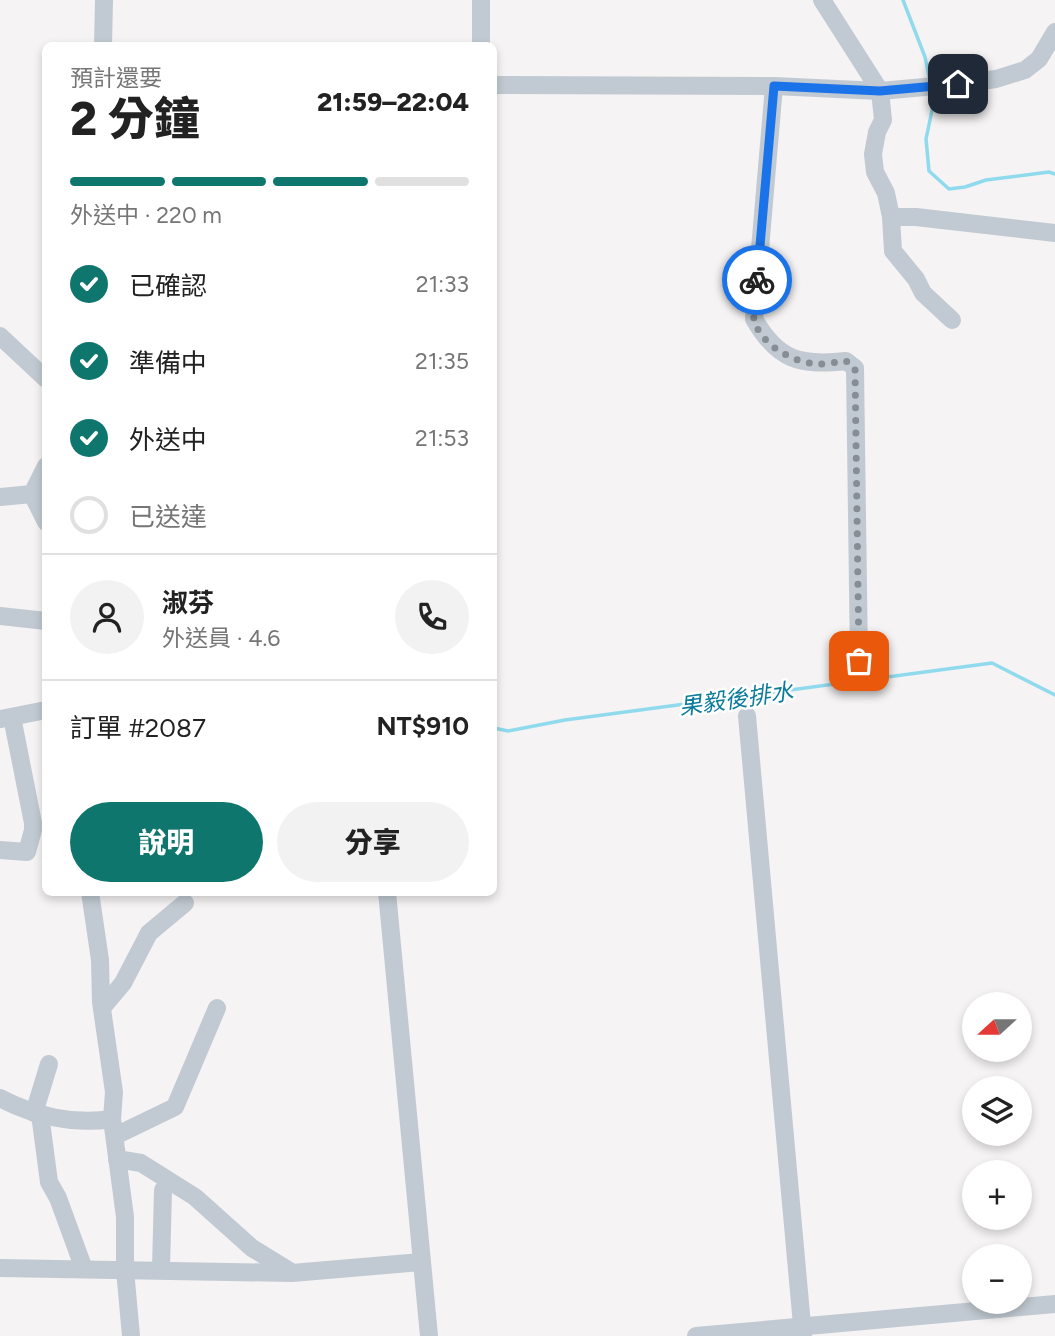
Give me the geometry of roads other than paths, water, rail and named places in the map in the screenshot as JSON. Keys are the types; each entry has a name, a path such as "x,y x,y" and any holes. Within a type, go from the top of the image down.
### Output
{"street":[{"path":"103,42 104,0"},
{"path":"481,0 481,42"},
{"path":"822,0 880,91 883,120 877,132 873,154 875,172 886,193 891,217 892,251 916,279 923,293 952,320"},
{"path":"497,85 774,86 880,91 916,88 996,79 1025,70 1039,59 1055,32"},
{"path":"774,86 754,319 764,336 779,352 804,362 819,364 846,361 855,368 859,661"},
{"path":"891,217 916,216 1055,233"},
{"path":"0,336 42,375"},
{"path":"32,494 42,474"},
{"path":"0,497 32,494"},
{"path":"32,494 42,514"},
{"path":"0,616 42,621"},
{"path":"0,850 27,852 33,830 30,802 6,718 42,711"},
{"path":"747,716 802,1331"},
{"path":"91,896 114,1091 113,1128 125,1217 125,1270 131,1336"},
{"path":"387,896 429,1336"},
{"path":"102,1008 123,983 149,933 185,903"},
{"path":"0,1098 37,1113 113,1128 175,1107 217,1008"},
{"path":"50,1064 37,1113 49,1182 58,1198 84,1269"},
{"path":"117,1159 141,1163 195,1197 253,1248 292,1273"},
{"path":"161,1269 163,1190"},
{"path":"0,1268 292,1273 421,1262"},
{"path":"696,1336 802,1331 1055,1304"}],"waterway":[{"path":"903,0 925,57 930,81"},
{"path":"932,92 934,101 926,139 929,171 949,189 986,180 1049,172 1055,174"},
{"name":"果毅後排水","path":"497,729 508,731 565,720 992,663 1055,695"}]}
